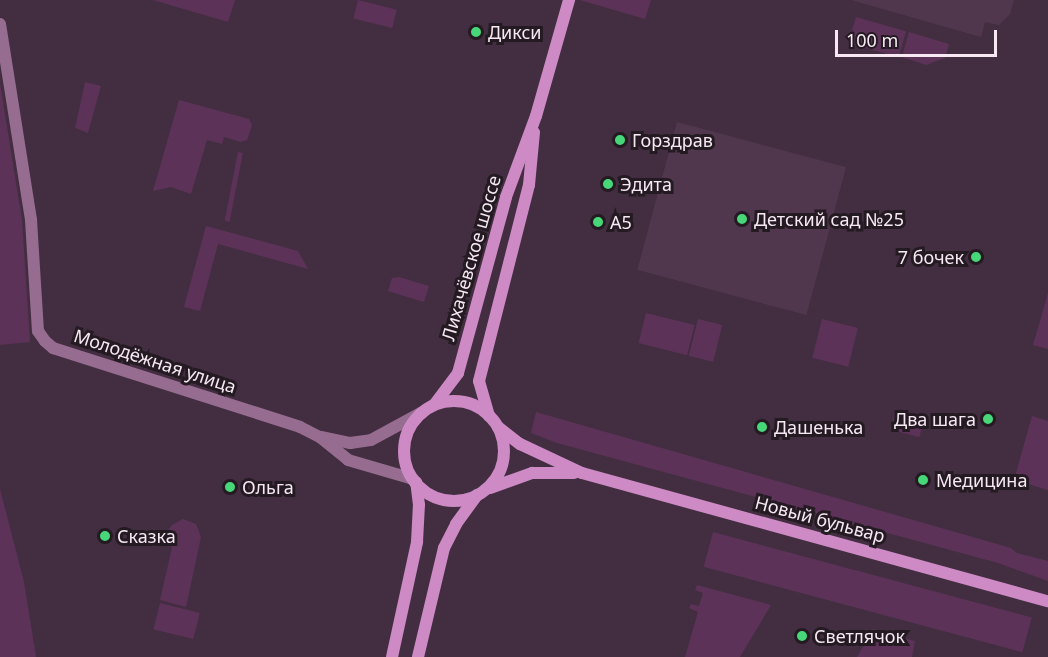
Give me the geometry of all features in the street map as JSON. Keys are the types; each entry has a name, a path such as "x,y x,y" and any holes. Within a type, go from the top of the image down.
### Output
{"main road":[{"name":"Лихачёвское шоссе","path":"434,405 458,373 506,197 536,116 569,0"},
{"name":"Лихачёвское шоссе","path":"489,416 479,381 529,185 536,116"},
{"path":"392,657 417,542 420,505 404,450 409,430 421,413 434,405 462,401 482,409 498,427 502,438 503,462 499,473 456,524 444,548 418,657"},
{"name":"Новый бульвар","path":"498,427 520,444 582,473 1048,601"},
{"name":"Новый бульвар","path":"481,493 532,473 582,473"},
{"path":"414,481 427,492 444,499 466,499 481,493"}],"street":[{"name":"Молодёжная улица","path":"0,24 31,220 38,331 45,341 53,348 300,426 320,437 348,460 414,481"},
{"name":"Молодёжная улица","path":"320,437 350,443 371,440 421,413"}],"shaded area":[{"path":"153,0 235,0 228,22"},
{"path":"358,0 397,10 392,28 353,18"},
{"path":"580,0 651,0 645,19"},
{"path":"851,0 1014,0 1010,14 999,25 985,22 981,37"},
{"path":"856,17 906,31 899,57 849,43"},
{"path":"909,32 949,44 945,58 926,65 902,57"},
{"path":"85,82 101,86 88,133 75,128"},
{"path":"0,83 22,220 30,342 0,345"},
{"path":"179,100 249,119 252,125 247,140 241,142 224,137 222,144 207,140 191,194 171,187 153,191"},
{"name":"Детский сад №25","path":"677,122 846,167 806,315 637,270"},
{"path":"238,152 243,153 230,222 225,221"},
{"path":"206,226 298,251 308,269 218,244 200,311 184,307"},
{"path":"399,277 429,286 424,302 388,291 392,278"},
{"path":"1048,293 1048,349 1033,345"},
{"path":"646,313 695,325 687,355 639,343"},
{"path":"698,319 722,325 713,362 689,356"},
{"path":"822,319 858,328 848,367 812,358"},
{"path":"536,412 1011,548 1017,553 1048,561 1048,581 998,563 557,443 531,433"},
{"path":"895,412 924,420 919,437 890,429"},
{"path":"1032,416 1048,421 1048,490 1014,480"},
{"path":"0,489 24,582 36,657 0,657"},
{"path":"183,519 196,524 201,537 186,607 160,600 172,548 167,537 168,530"},
{"path":"713,532 1032,617 1022,652 704,567"},
{"path":"697,585 771,605 740,657 685,657 698,612 689,608 691,604 699,606 703,593 695,590"},
{"path":"160,603 200,613 193,639 153,629"},
{"path":"873,629 915,641 912,657 857,657"}],"place":[{"name":"Дикси","path":"476,32"},
{"name":"Горздрав","path":"620,140"},
{"name":"Эдита","path":"608,184"},
{"name":"Детский сад №25","path":"742,219"},
{"name":"А5","path":"598,222"},
{"name":"7 бочек","path":"976,257"},
{"name":"Два шага","path":"988,419"},
{"name":"Дашенька","path":"762,427"},
{"name":"Медицина","path":"923,480"},
{"name":"Ольга","path":"230,487"},
{"name":"Сказка","path":"105,536"},
{"name":"Светлячок","path":"802,636"}]}
